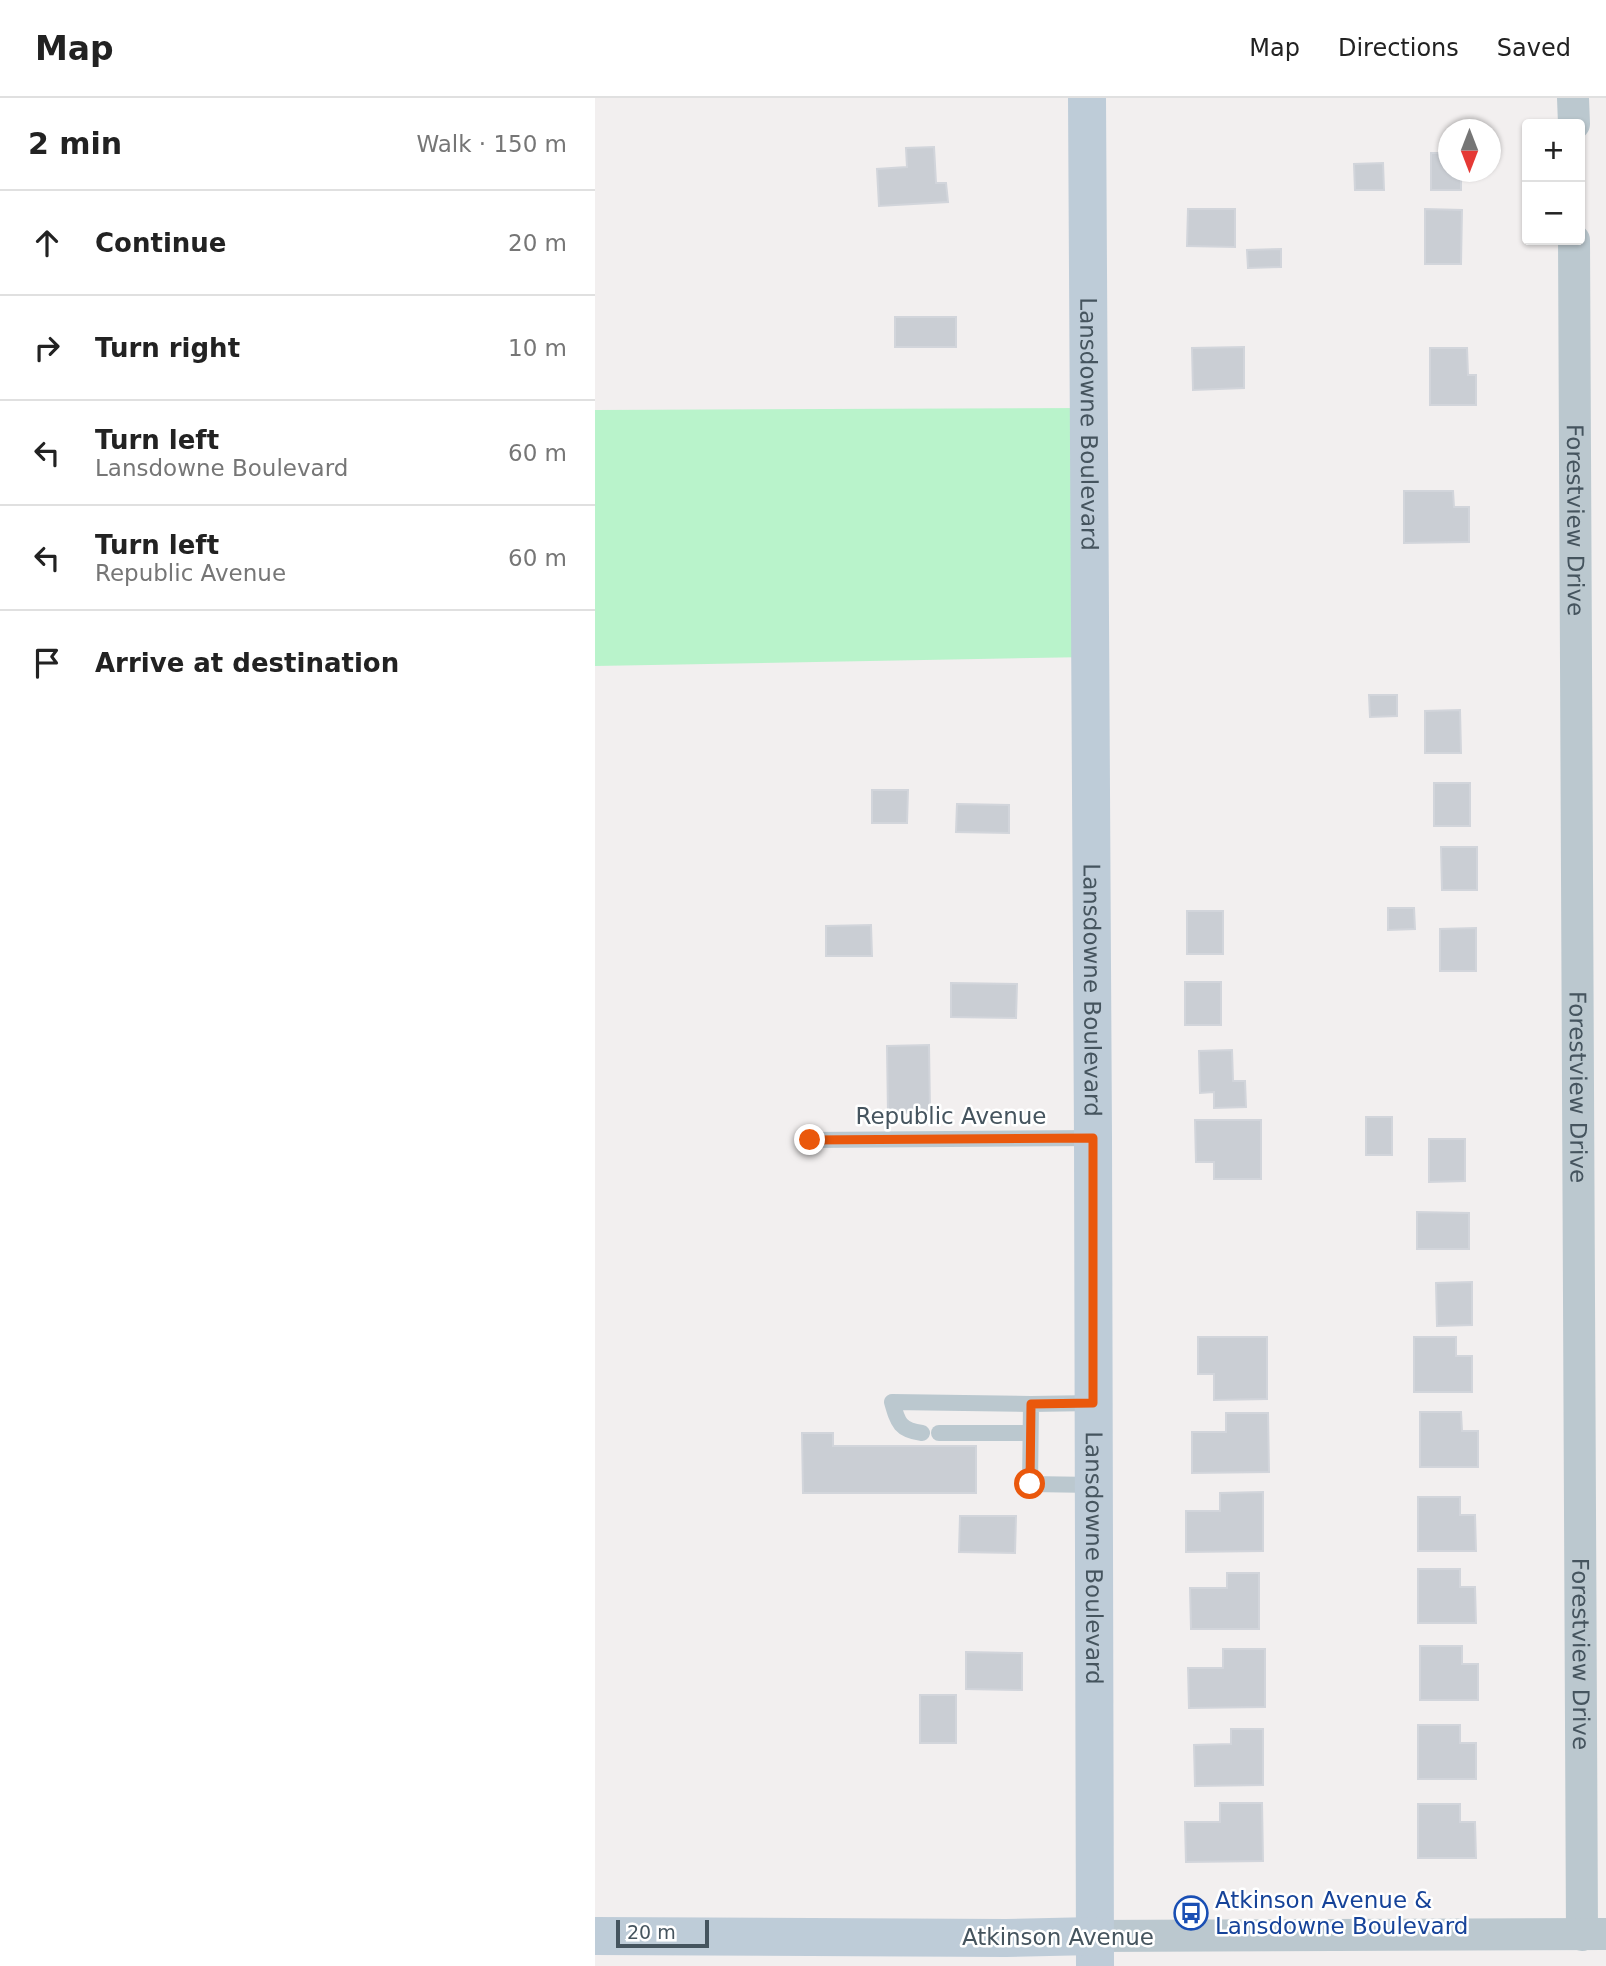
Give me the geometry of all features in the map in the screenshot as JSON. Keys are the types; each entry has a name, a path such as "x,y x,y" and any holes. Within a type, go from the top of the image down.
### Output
{"street":[{"name":"Lansdowne Boulevard","path":"1087,98 1095,1951"},
{"path":"1573,98 1573,119"},
{"name":"Forestview Drive","path":"1574,245 1583,1887 1594,1935"},
{"name":"Atkinson Avenue","path":"595,1936 1006,1938 1095,1951 1594,1935"}],"lane":[{"name":"Republic Avenue","path":"810,1140 1093,1138"},
{"path":"922,1433 907,1431 898,1422 892,1402 1093,1403"},
{"path":"1031,1404 1030,1484 1094,1485"},
{"path":"939,1433 1030,1433"}],"green space":[{"path":"1089,408 1090,657 595,666 595,410"}],"building":[{"path":"934,147 936,183 946,183 948,202 879,206 877,169 907,167 906,148"},
{"path":"1431,153 1438,153 1438,182 1461,182 1461,190 1431,190"},
{"path":"1383,163 1384,190 1355,190 1354,164"},
{"path":"1188,209 1235,209 1235,247 1187,246"},
{"path":"1425,209 1462,210 1461,264 1425,264"},
{"path":"1281,249 1281,267 1248,268 1247,250"},
{"path":"895,317 956,317 956,347 895,347"},
{"path":"1244,347 1244,388 1193,390 1192,348"},
{"path":"1430,348 1467,348 1468,375 1476,375 1476,405 1430,405"},
{"path":"1404,491 1453,491 1454,507 1469,507 1469,542 1404,543"},
{"path":"1369,695 1397,695 1397,716 1370,717"},
{"path":"1460,710 1461,753 1425,753 1425,711"},
{"path":"1434,783 1470,783 1470,826 1434,826"},
{"path":"872,790 908,790 907,823 872,823"},
{"path":"957,804 1009,805 1009,833 956,832"},
{"path":"1441,847 1477,847 1477,890 1442,890"},
{"path":"1388,908 1414,908 1415,929 1388,930"},
{"path":"1187,911 1223,911 1223,954 1187,954"},
{"path":"871,925 872,956 826,956 826,926"},
{"path":"1476,928 1476,971 1440,971 1440,929"},
{"path":"1185,982 1221,982 1221,1025 1185,1025"},
{"path":"951,983 1017,984 1016,1018 951,1017"},
{"path":"929,1045 930,1112 888,1113 887,1046"},
{"path":"1232,1050 1233,1081 1245,1081 1246,1107 1214,1108 1214,1092 1200,1093 1199,1051"},
{"path":"1366,1117 1392,1117 1392,1155 1366,1155"},
{"path":"1195,1120 1261,1120 1261,1179 1214,1179 1214,1162 1196,1162"},
{"path":"1429,1139 1465,1139 1465,1181 1429,1182"},
{"path":"1417,1212 1469,1213 1469,1249 1417,1249"},
{"path":"1472,1282 1472,1325 1437,1326 1436,1283"},
{"path":"1198,1337 1267,1337 1267,1399 1214,1400 1214,1374 1198,1374"},
{"path":"1414,1337 1456,1337 1456,1356 1472,1356 1472,1392 1414,1392"},
{"path":"1420,1412 1461,1412 1462,1431 1478,1431 1478,1467 1420,1467"},
{"path":"1226,1413 1268,1413 1269,1472 1192,1473 1192,1432 1226,1432"},
{"path":"802,1433 833,1433 833,1446 976,1446 976,1493 803,1493"},
{"path":"1263,1492 1263,1551 1186,1552 1186,1511 1220,1511 1220,1493"},
{"path":"1418,1497 1460,1497 1460,1515 1475,1515 1476,1551 1418,1551"},
{"path":"960,1516 1016,1516 1015,1553 959,1552"},
{"path":"1418,1569 1460,1569 1460,1587 1475,1587 1476,1623 1418,1623"},
{"path":"1227,1573 1259,1573 1259,1629 1191,1629 1190,1588 1227,1588"},
{"path":"1420,1646 1462,1646 1462,1664 1478,1664 1478,1700 1420,1700"},
{"path":"1223,1649 1265,1649 1265,1707 1189,1708 1188,1668 1223,1668"},
{"path":"966,1652 1022,1653 1022,1690 966,1689"},
{"path":"920,1695 956,1695 956,1743 920,1743"},
{"path":"1418,1725 1460,1725 1460,1743 1476,1743 1476,1779 1418,1779"},
{"path":"1231,1729 1263,1729 1263,1785 1195,1786 1194,1745 1231,1744"},
{"path":"1220,1803 1262,1803 1263,1861 1186,1862 1185,1822 1220,1822"},
{"path":"1418,1804 1460,1804 1460,1822 1475,1822 1476,1858 1418,1858"}],"place":[{"name":"Atkinson Avenue & Lansdowne Boulevard","path":"1191,1913"}],"route":[{"path":"810,1140 1093,1138 1093,1403 1031,1404 1030,1484"}]}
